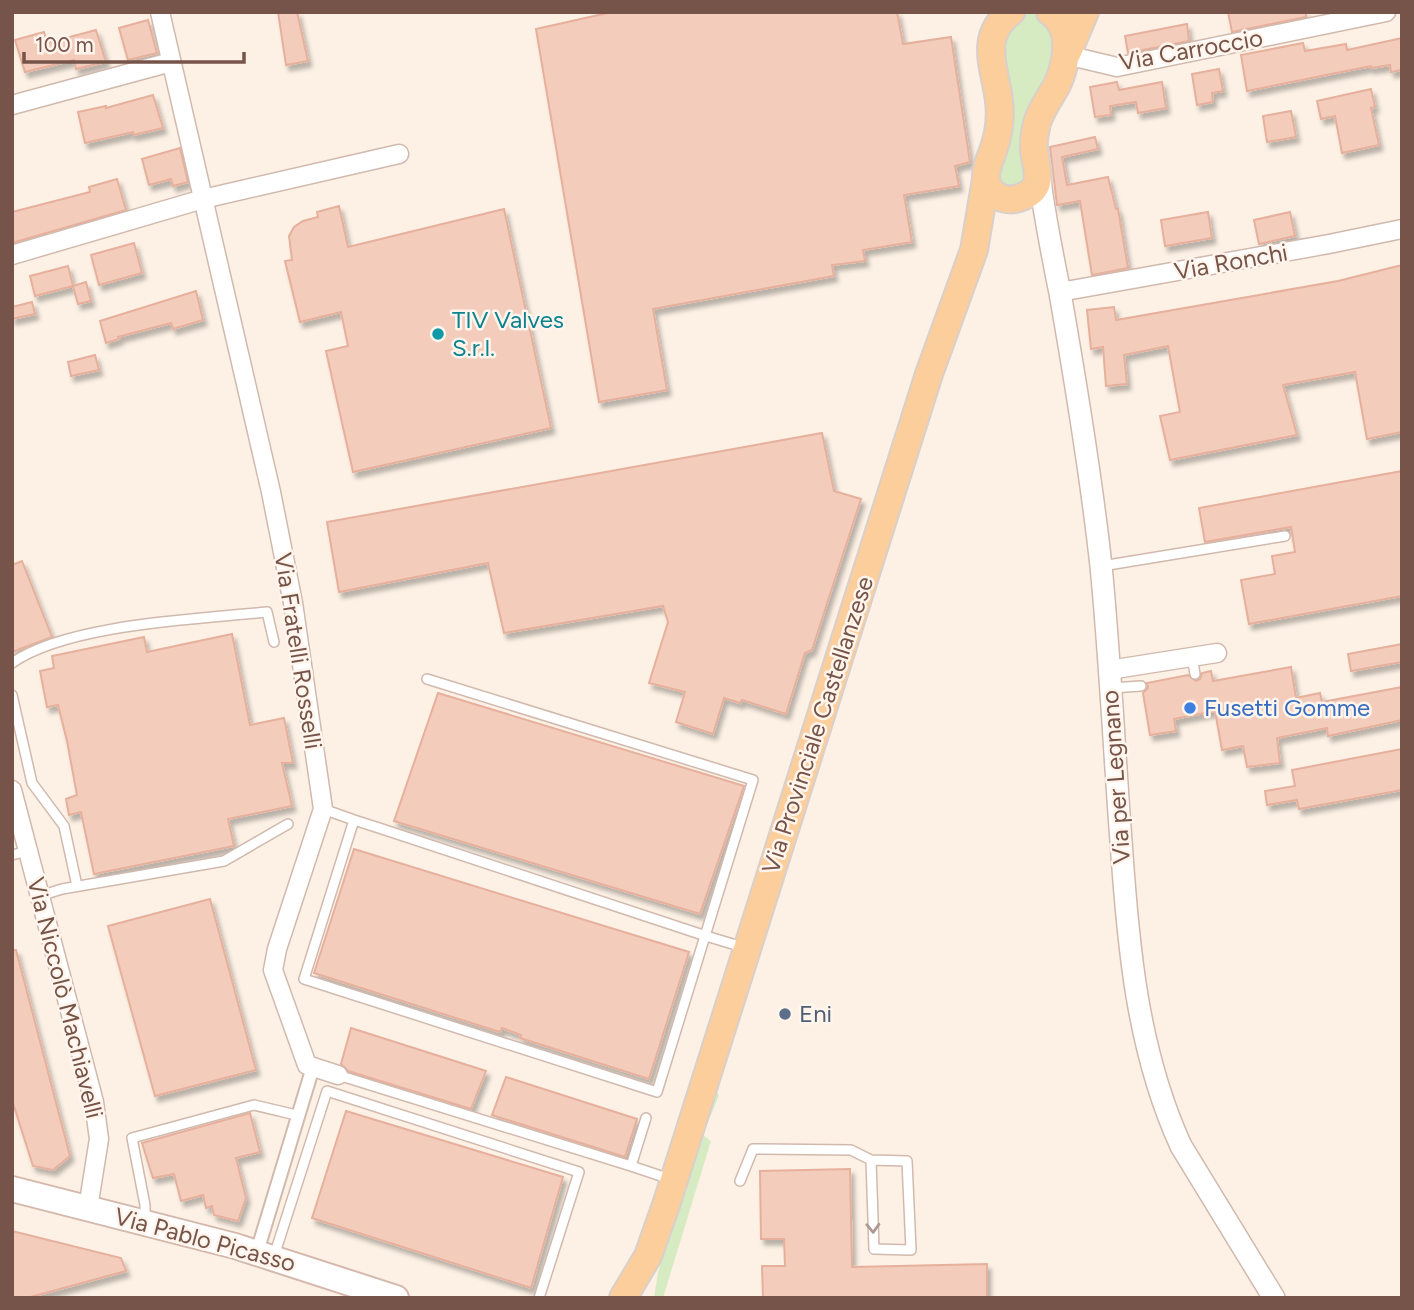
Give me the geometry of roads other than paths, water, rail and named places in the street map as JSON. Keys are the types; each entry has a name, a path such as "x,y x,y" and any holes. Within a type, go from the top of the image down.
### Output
{"main road":[{"path":"1050,12 1060,20 1073,57"},
{"path":"1039,173 1034,150 1038,118 1073,57 1085,12"},
{"name":"Via Provinciale Castellanzese","path":"648,1256 925,387 974,250 1000,119 999,95 990,52 1001,18"},
{"name":"Via Provinciale Castellanzese","path":"974,250 991,222 1015,199 1030,192 1037,185 1039,173"},
{"path":"986,179 991,191 999,197 1015,199"},
{"name":"Via Pablo Picasso","path":"12,1189 265,1255 396,1298"},
{"path":"623,1298 648,1256"},
{"path":"644,1298 648,1256"}],"street":[{"name":"Via Fratelli Rosselli","path":"160,12 271,492 293,603 323,809 277,949 273,970 307,1065 313,1067"},
{"name":"Via Carroccio","path":"1073,57 1118,67 1385,12"},
{"path":"12,106 171,62"},
{"path":"12,255 203,199 399,154"},
{"name":"Via per Legnano","path":"1039,173 1046,227 1084,434 1101,566 1128,936 1137,1000 1153,1070 1181,1146 1274,1298"},
{"name":"Via per Legnano","path":"1015,199 1035,205 1046,227"},
{"name":"Via Ronchi","path":"1060,292 1402,229"},
{"path":"1110,679 1193,666 1217,653"},
{"name":"Via Niccolò Machiavelli","path":"12,790 20,853 40,896 94,1102 99,1139 88,1208"},
{"path":"265,1255 313,1067 338,1075"}],"lane":[{"path":"1101,566 1286,536"},
{"path":"12,663 34,650 71,638 116,629 267,612 274,642"},
{"path":"354,820 304,979 657,1092 753,780 427,679"},
{"path":"1110,679 1142,686"},
{"path":"12,695 32,783 64,826 77,886"},
{"path":"323,809 748,949"},
{"path":"40,896 77,886 224,861 288,824"},
{"path":"338,1075 631,1166 670,1191"},
{"path":"265,1255 327,1091 579,1172 539,1298"},
{"path":"145,1222 145,1205 132,1138 254,1105 292,1114"},
{"path":"631,1166 646,1118"},
{"path":"740,1181 753,1149 851,1150 871,1160 906,1161 911,1250 874,1249 871,1160"}],"place":[{"name":"TIV Valves S.r.l.","path":"438,334"},
{"name":"Fusetti Gomme","path":"1190,708"},
{"name":"Eni","path":"785,1014"}]}
